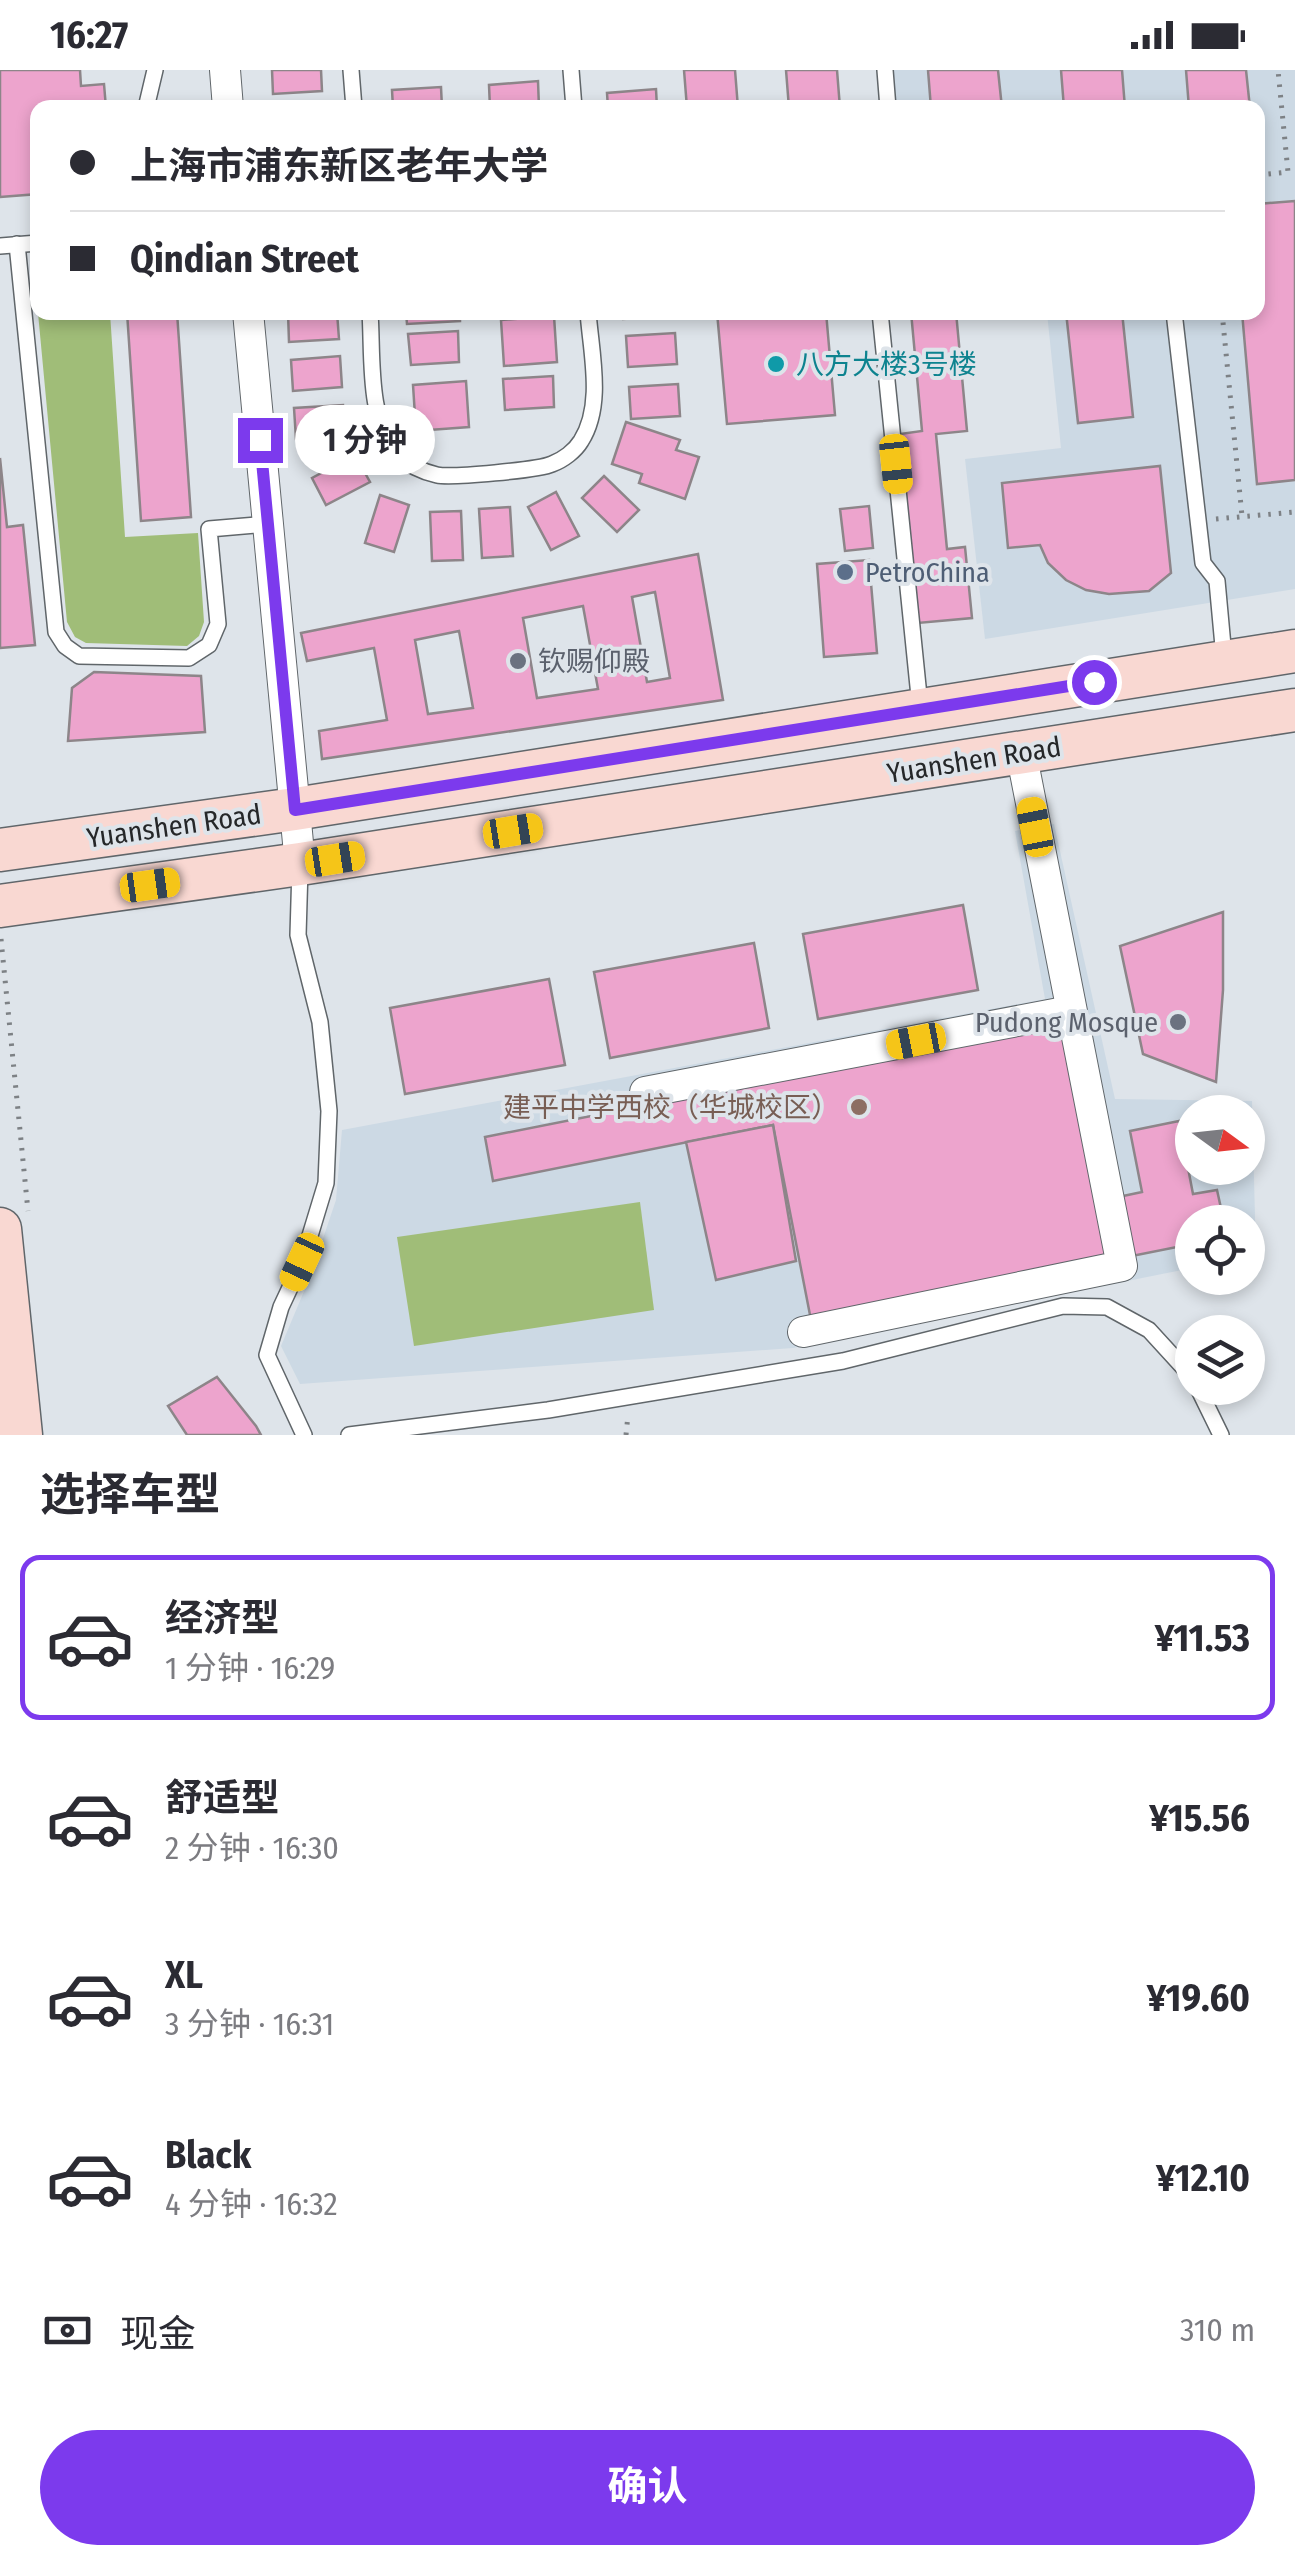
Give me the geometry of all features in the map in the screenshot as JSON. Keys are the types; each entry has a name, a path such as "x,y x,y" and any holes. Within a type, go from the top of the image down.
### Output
{"main road":[{"name":"Yuanshen Road","path":"0,850 295,810 1295,651"},
{"name":"Yuanshen Road","path":"0,906 300,864 1295,710"},
{"path":"14,1223 21,1435"}],"street":[{"path":"225,70 227,100"},
{"path":"249,320 300,864"},
{"path":"802,1332 1122,1266 1021,752"},
{"path":"645,1092 1070,1012"}],"lane":[{"path":"148,100 155,70"},
{"path":"351,70 353,100"},
{"path":"571,70 573,100"},
{"path":"885,70 887,100"},
{"path":"8,245 56,632 64,646 80,656 189,658 209,645 218,624 210,530 268,524"},
{"path":"371,320 378,416 386,437 399,456 440,476 548,466 580,443 590,423 594,401 589,320"},
{"path":"881,320 921,710"},
{"path":"1175,320 1203,562 1217,581 1224,662"},
{"path":"300,864 298,935 320,1022 329,1111 326,1183 302,1262 281,1306 266,1355 304,1435"},
{"path":"350,1435 548,1410 844,1361 1063,1306 1107,1307 1149,1330 1175,1358"},
{"path":"1206,1405 1221,1435"}],"path":[{"path":"1265,174 1288,172 1278,70"},
{"path":"1286,154 1295,154"},
{"path":"1223,320 1242,516"},
{"path":"1198,520 1295,512"},
{"path":"1,940 14,1223"}],"shaded area":[{"path":"885,70 1295,70 1295,589 985,639 965,459 1061,448 1048,320 1265,320 1265,100 887,100"},
{"name":"建平中学西校（华城校区）","path":"1054,824 1115,1099 1175,1100 1175,1185 1254,1185 1255,1205 1175,1205 1175,1271 793,1348 300,1384 281,1346 336,1200 342,1130 1045,999 1015,831"}],"green space":[{"path":"39,320 110,320 125,537 198,533 204,622 199,636 187,646 86,643 75,637 67,622"},
{"path":"640,1202 654,1310 414,1346 397,1237"}],"building":[{"path":"0,70 80,70 81,86 104,84 105,100 30,100 30,195 0,197"},
{"path":"272,70 321,70 322,91 273,94"},
{"path":"684,70 735,70 737,100 686,100"},
{"path":"786,70 837,70 839,100 788,100"},
{"path":"928,70 998,70 1001,100 930,100"},
{"path":"1061,70 1122,70 1124,100 1063,100"},
{"path":"1186,70 1246,70 1249,100 1188,100"},
{"path":"538,81 539,100 490,100 489,85"},
{"path":"441,87 442,100 393,100 392,90"},
{"path":"656,89 657,100 607,100 607,93"},
{"path":"1295,201 1295,480 1257,484 1243,320 1265,320 1265,203"},
{"path":"128,320 178,320 191,517 141,521"},
{"path":"288,320 338,320 339,339 289,342"},
{"path":"407,320 460,320 460,321 407,324"},
{"path":"501,320 554,320 557,362 504,366"},
{"name":"八方大楼3号楼","path":"718,320 827,320 835,415 727,424"},
{"path":"912,320 957,320 967,431 936,434 947,549 965,547 972,618 918,623 900,434 922,431"},
{"path":"1067,320 1123,320 1133,417 1078,423"},
{"path":"458,331 459,362 411,365 408,334"},
{"path":"675,333 677,364 628,367 626,336"},
{"path":"340,356 342,387 293,391 291,360"},
{"path":"553,376 554,407 505,410 503,379"},
{"path":"466,381 469,427 416,431 413,385"},
{"path":"678,384 680,416 631,419 629,387"},
{"path":"343,405 345,436 296,439 294,408"},
{"path":"626,422 680,440 676,450 699,457 685,499 639,483 642,474 612,464"},
{"path":"355,455 370,482 326,505 312,478"},
{"path":"0,458 7,527 23,525 35,645 0,648"},
{"path":"1160,466 1171,573 1149,591 1109,594 1086,590 1066,580 1048,563 1040,545 1008,548 1002,483"},
{"path":"604,476 639,510 617,532 582,498"},
{"path":"556,492 579,536 551,550 528,507"},
{"path":"380,495 409,505 394,552 365,543"},
{"path":"869,506 873,548 845,551 840,509"},
{"path":"510,507 513,556 482,558 479,509"},
{"path":"461,511 463,560 432,561 430,512"},
{"path":"698,554 723,700 322,759 319,731 387,720 374,648 307,661 301,633","holes":["655,592 670,678 647,682 632,597","583,606 598,689 537,698 523,618","459,631 473,708 428,714 415,640"]},
{"path":"869,560 877,653 824,657 817,564"},
{"path":"94,672 201,676 205,732 68,741 72,688"},
{"path":"963,905 978,990 818,1019 803,934"},
{"name":"Pudong Mosque","path":"1223,912 1223,990 1216,1082 1143,1054 1120,946"},
{"path":"754,943 769,1028 610,1058 594,972"},
{"path":"549,979 565,1065 405,1094 390,1008"},
{"path":"1070,1021 1104,1200 1142,1192 1130,1131 1175,1122 1175,1185 1191,1185 1193,1194 1217,1190 1220,1205 1175,1205 1175,1247 811,1320 773,1125 493,1181 485,1137"},
{"path":"773,1125 796,1261 716,1280 686,1142"},
{"path":"217,1377 261,1435 187,1435 168,1406"}],"place":[{"name":"八方大楼3号楼","path":"776,364"},
{"name":"PetroChina","path":"845,572"},
{"name":"钦赐仰殿","path":"518,661"},
{"name":"Pudong Mosque","path":"1178,1022"},
{"name":"建平中学西校（华城校区）","path":"859,1107"}],"route":[{"path":"260,440 295,810 1094,682"}]}
